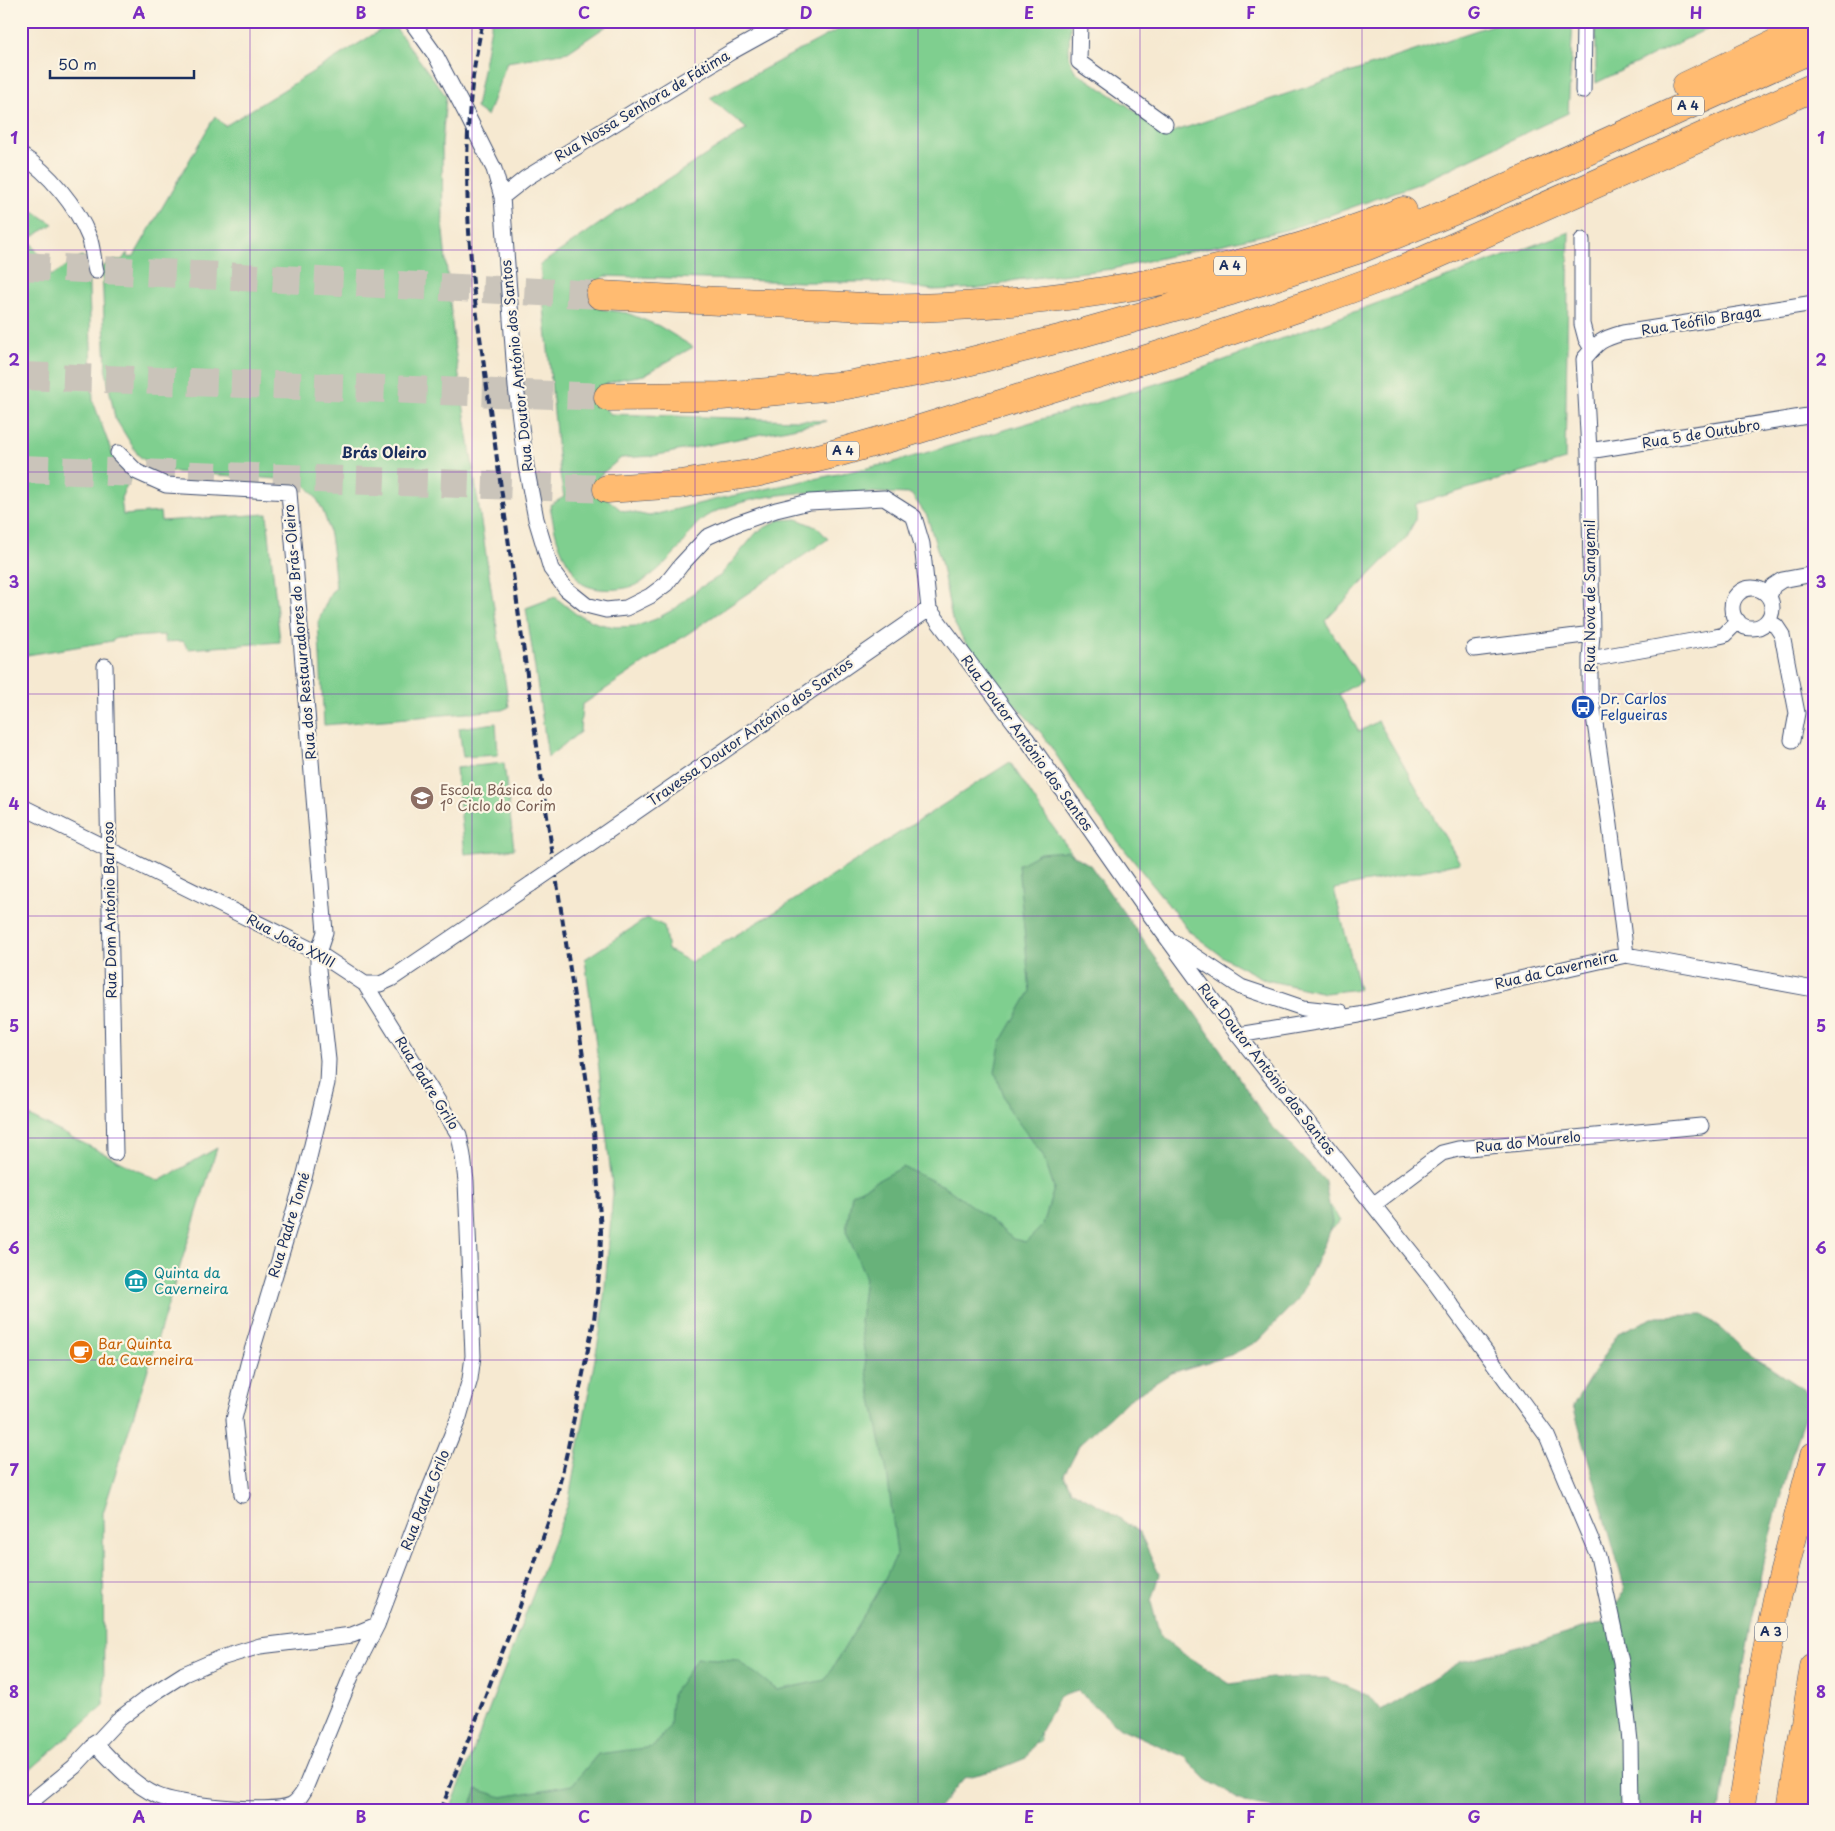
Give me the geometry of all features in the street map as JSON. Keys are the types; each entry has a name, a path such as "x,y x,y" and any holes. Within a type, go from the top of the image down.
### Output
{"highway":[{"name":"A 4","path":"600,295 914,308 1032,301 1131,286 1256,260 1371,224 1554,149 1814,25"},
{"name":"A 4","path":"608,397 721,396 847,385 964,363 1071,336 1231,291 1360,249 1473,203 1814,48"},
{"name":"A 4","path":"607,489 680,484 765,471 826,456 1072,382 1184,346 1402,270 1814,87"},
{"name":"A 3","path":"1741,1810 1763,1670 1778,1594 1814,1456"},
{"path":"1791,1810 1814,1667"}],"street":[{"name":"Rua Doutor António dos Santos","path":"411,21 436,56 468,117 494,170 502,197 516,387 526,466 536,519 551,569 566,589 586,605 606,610 626,608 650,596 666,584 707,537 736,524 776,510 810,502 884,498 914,517 922,544 929,608 1026,738 1166,937 1238,1035 1433,1280 1547,1436 1598,1556 1621,1662 1630,1741 1631,1810"},
{"name":"Rua Nossa Senhora de Fátima","path":"502,197 526,178 731,52 786,21"},
{"path":"1080,21 1079,62 1165,124"},
{"path":"1583,91 1584,21"},
{"path":"21,155 45,172 70,202 89,238 96,271"},
{"path":"1582,240 1582,324 1586,339 1592,349"},
{"name":"Rua Teófilo Braga","path":"1592,349 1597,343 1606,338 1622,333 1814,303"},
{"name":"Rua Nova de Sangemil","path":"1592,349 1584,359 1589,451 1592,634 1590,689 1610,825 1626,955"},
{"name":"Rua 5 de Outubro","path":"1589,451 1814,415"},
{"name":"Rua dos Restauradores do Brás-Oleiro","path":"118,453 137,472 166,485 288,492 325,932 318,953"},
{"path":"1769,597 1773,586 1782,580 1814,574"},
{"path":"1752,588 1764,592 1769,597 1772,609 1767,621 1762,625 1749,627 1738,621 1732,610 1735,597 1739,592 1752,588"},
{"name":"Travessa Doutor António dos Santos","path":"365,984 380,984 390,979 572,856 929,608"},
{"path":"1590,659 1715,638 1724,635 1738,621"},
{"path":"1767,621 1776,626 1782,635 1797,713 1792,740"},
{"path":"1474,649 1592,634"},
{"name":"Rua Dom António Barroso","path":"105,666 115,1154"},
{"name":"Rua João XXIII","path":"21,806 318,953 365,984"},
{"name":"Rua da Caverneira","path":"1166,937 1241,987 1303,1008 1359,1014"},
{"name":"Rua Padre Tomé","path":"242,1495 234,1419 248,1364 304,1178 326,1083 328,1060 318,953"},
{"name":"Rua da Caverneira","path":"1238,1035 1359,1014 1626,955 1814,989"},
{"name":"Rua Padre Grilo","path":"95,1744 136,1782 155,1794 172,1801 231,1808 291,1805 304,1791 352,1674 377,1626 459,1416 470,1379 473,1356 464,1156 459,1135 365,984"},
{"name":"Rua do Mourelo","path":"1373,1205 1442,1153 1458,1149 1701,1126"},
{"path":"21,1810 74,1767 118,1720 151,1695 184,1674 221,1658 260,1646 352,1635 377,1626"}],"green space":[{"path":"492,21 614,21 568,52 507,62 487,116 476,108"},
{"path":"854,21 1071,21 1069,54 1070,61 1076,72 1128,106 1164,135 1504,21 1573,21 1568,113 1415,185 1290,229 1112,269 1016,280 985,288 933,290 878,282 802,282 605,276 590,288 601,309 627,313 659,326 693,347 644,375 606,384 604,408 611,414 827,421 653,456 621,458 599,476 598,491 621,510 649,516 722,498 891,463 1083,407 1184,375 1569,232 1565,460 1416,504 1415,521 1405,539 1325,621 1362,681 1339,694 1359,732 1378,721 1460,863 1334,889 1359,989 1325,993 1266,980 1226,959 1190,932 1090,806 1043,735 984,671 963,639 952,619 941,562 927,516 911,494 814,492 766,497 742,502 709,514 696,525 677,550 657,570 642,582 620,589 611,590 586,586 580,582 567,562 555,531 550,505 564,497 560,475 540,265 618,211 747,129 710,98"},
{"path":"1596,21 1723,21 1596,83"},
{"path":"392,23 446,96 442,143 443,231 454,343 509,707 502,710 324,725 318,622 331,592 336,588 330,534 322,508 306,486 292,480 176,472 155,468 138,455 115,418 106,372 102,267 116,260 122,260 127,253 129,258 134,256 215,116 225,126"},
{"path":"21,209 36,213 53,224 29,239 51,276 82,256 88,263 93,401 117,467 131,476 121,498 123,515 160,512 161,521 267,514 280,642 188,649 183,641 165,642 164,635 117,638 112,641 21,656"},
{"path":"797,519 818,528 828,539 582,705 580,732 548,757 526,608 555,597 576,614 599,624 616,627 637,626 656,619 676,608 698,589 720,576 757,532 779,520"},
{"path":"496,723 498,755 463,757 459,728"},
{"path":"1010,762 1050,823 1341,1221 1184,1346 1060,1449 1021,1506 1040,1741 851,1806 851,1810 450,1810 568,1504 602,1321 613,1193 585,959 647,918 664,926 668,950 691,962 785,906"},
{"path":"504,763 514,849 465,854 456,768"},
{"path":"1067,851 1090,865 1220,1049 1268,1122 1325,1181 1332,1223 1321,1252 1298,1299 1258,1341 1231,1355 1171,1373 1127,1401 1080,1444 1064,1475 1071,1490 1111,1512 1140,1533 1159,1574 1151,1602 1160,1636 1182,1653 1230,1684 1271,1678 1326,1678 1370,1696 1382,1711 1460,1662 1606,1621 1625,1589 1573,1405 1618,1333 1657,1316 1703,1315 1722,1329 1745,1351 1813,1396 1792,1455 1765,1553 1734,1716 1720,1810 1285,1810 1244,1803 1206,1779 1185,1757 1120,1728 1078,1691 1059,1697 1026,1758 999,1769 964,1778 937,1810 469,1810 477,1789 502,1797 572,1785 598,1754 653,1747 670,1726 672,1695 697,1658 738,1660 777,1690 825,1680 877,1594 897,1554 887,1472 869,1385 860,1322 865,1276 846,1231 852,1194 903,1167 944,1186 1013,1239 1026,1242 1043,1225 1054,1188 1043,1155 1009,1110 995,1072 1000,1044 1030,992 1018,865 1040,853"},
{"name":"Quinta da Caverneira","path":"21,1112 159,1181 217,1148 103,1513 104,1705 21,1778"}],"tunnel":[{"path":"21,266 600,295"},
{"path":"21,376 608,397"},
{"path":"21,469 607,489"}],"railway":[{"path":"441,1810 519,1609 556,1499 594,1320 600,1265 601,1231 594,1130 544,796 474,294 467,191 467,157 471,89 483,21"}],"place":[{"name":"Dr. Carlos Felgueiras","path":"1583,707"},
{"name":"Escola Básica do 1º Ciclo do Corim","path":"422,798"},
{"name":"Quinta da Caverneira","path":"136,1281"},
{"name":"Bar Quinta da Caverneira","path":"81,1352"}],"district":[{"name":"Brás Oleiro","path":"384,453"}]}
